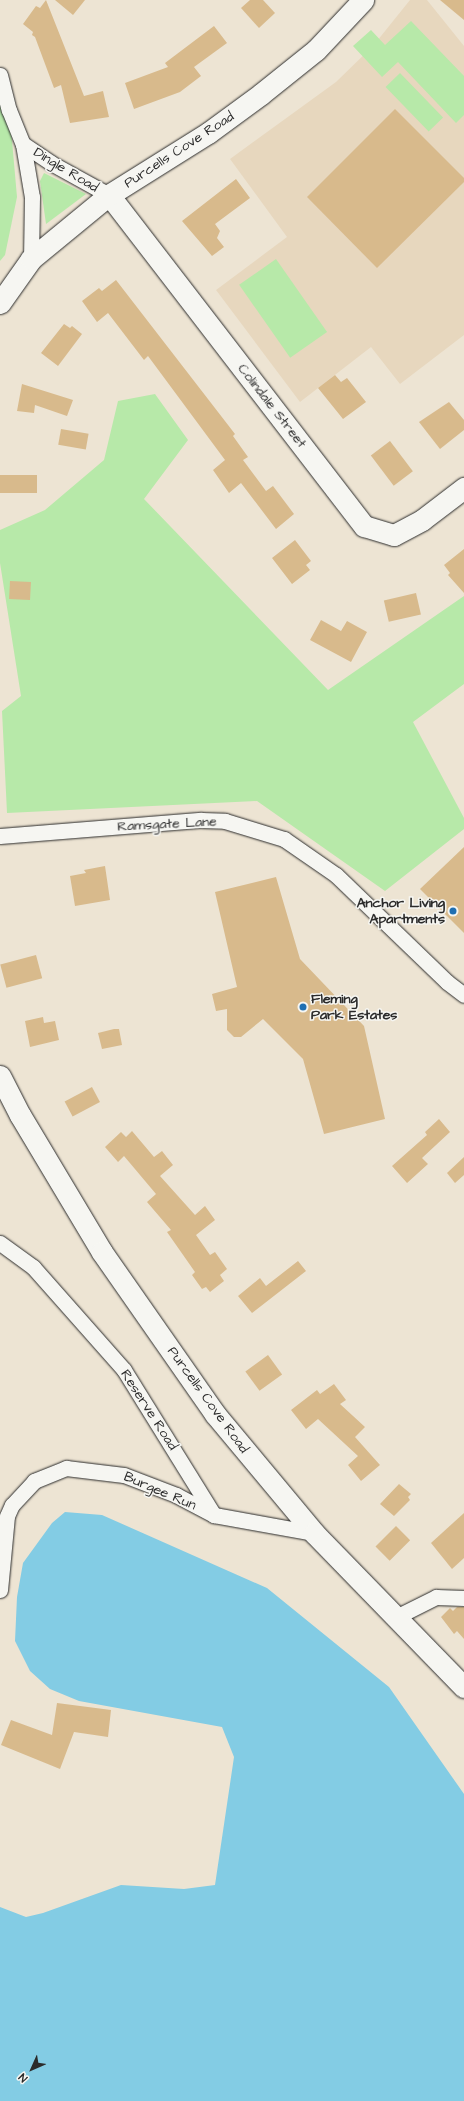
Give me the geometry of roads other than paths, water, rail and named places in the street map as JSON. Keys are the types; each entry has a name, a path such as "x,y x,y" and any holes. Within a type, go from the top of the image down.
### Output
{"main road":[{"name":"Purcells Cove Road","path":"0,303 31,259 109,195 208,132 261,94 316,50 363,0"},
{"name":"Colindale Street","path":"109,195 364,526 394,535 422,520 464,488"},
{"name":"Purcells Cove Road","path":"0,1076 20,1115 102,1252 215,1414 314,1533 464,1687"}],"street":[{"name":"Dingle Road","path":"0,75 9,110 23,144 32,197 31,259"},
{"name":"Dingle Road","path":"23,144 51,163 109,195"},
{"name":"Ramsgate Lane","path":"0,836 201,820 225,822 284,839 336,875 447,982 464,995"},
{"name":"Reserve Road","path":"0,1243 33,1267 124,1370 214,1516"},
{"name":"Burgee Run","path":"0,1590 7,1516 22,1492 40,1477 66,1468 124,1475 176,1495 214,1516"},
{"path":"214,1516 314,1533"},
{"path":"396,1617 436,1596 464,1598"}],"water":[{"path":"65,1512 102,1515 267,1588 389,1687 464,1794 464,2101 0,2101 0,1907 26,1917 43,1913 121,1885 184,1889 215,1885 234,1757 222,1727 79,1701 50,1689 30,1671 15,1641 17,1597 23,1563 52,1523"}],"place":[{"name":"Anchor Living Apartments","path":"453,911"},
{"name":"Fleming Park Estates","path":"303,1007"}]}
